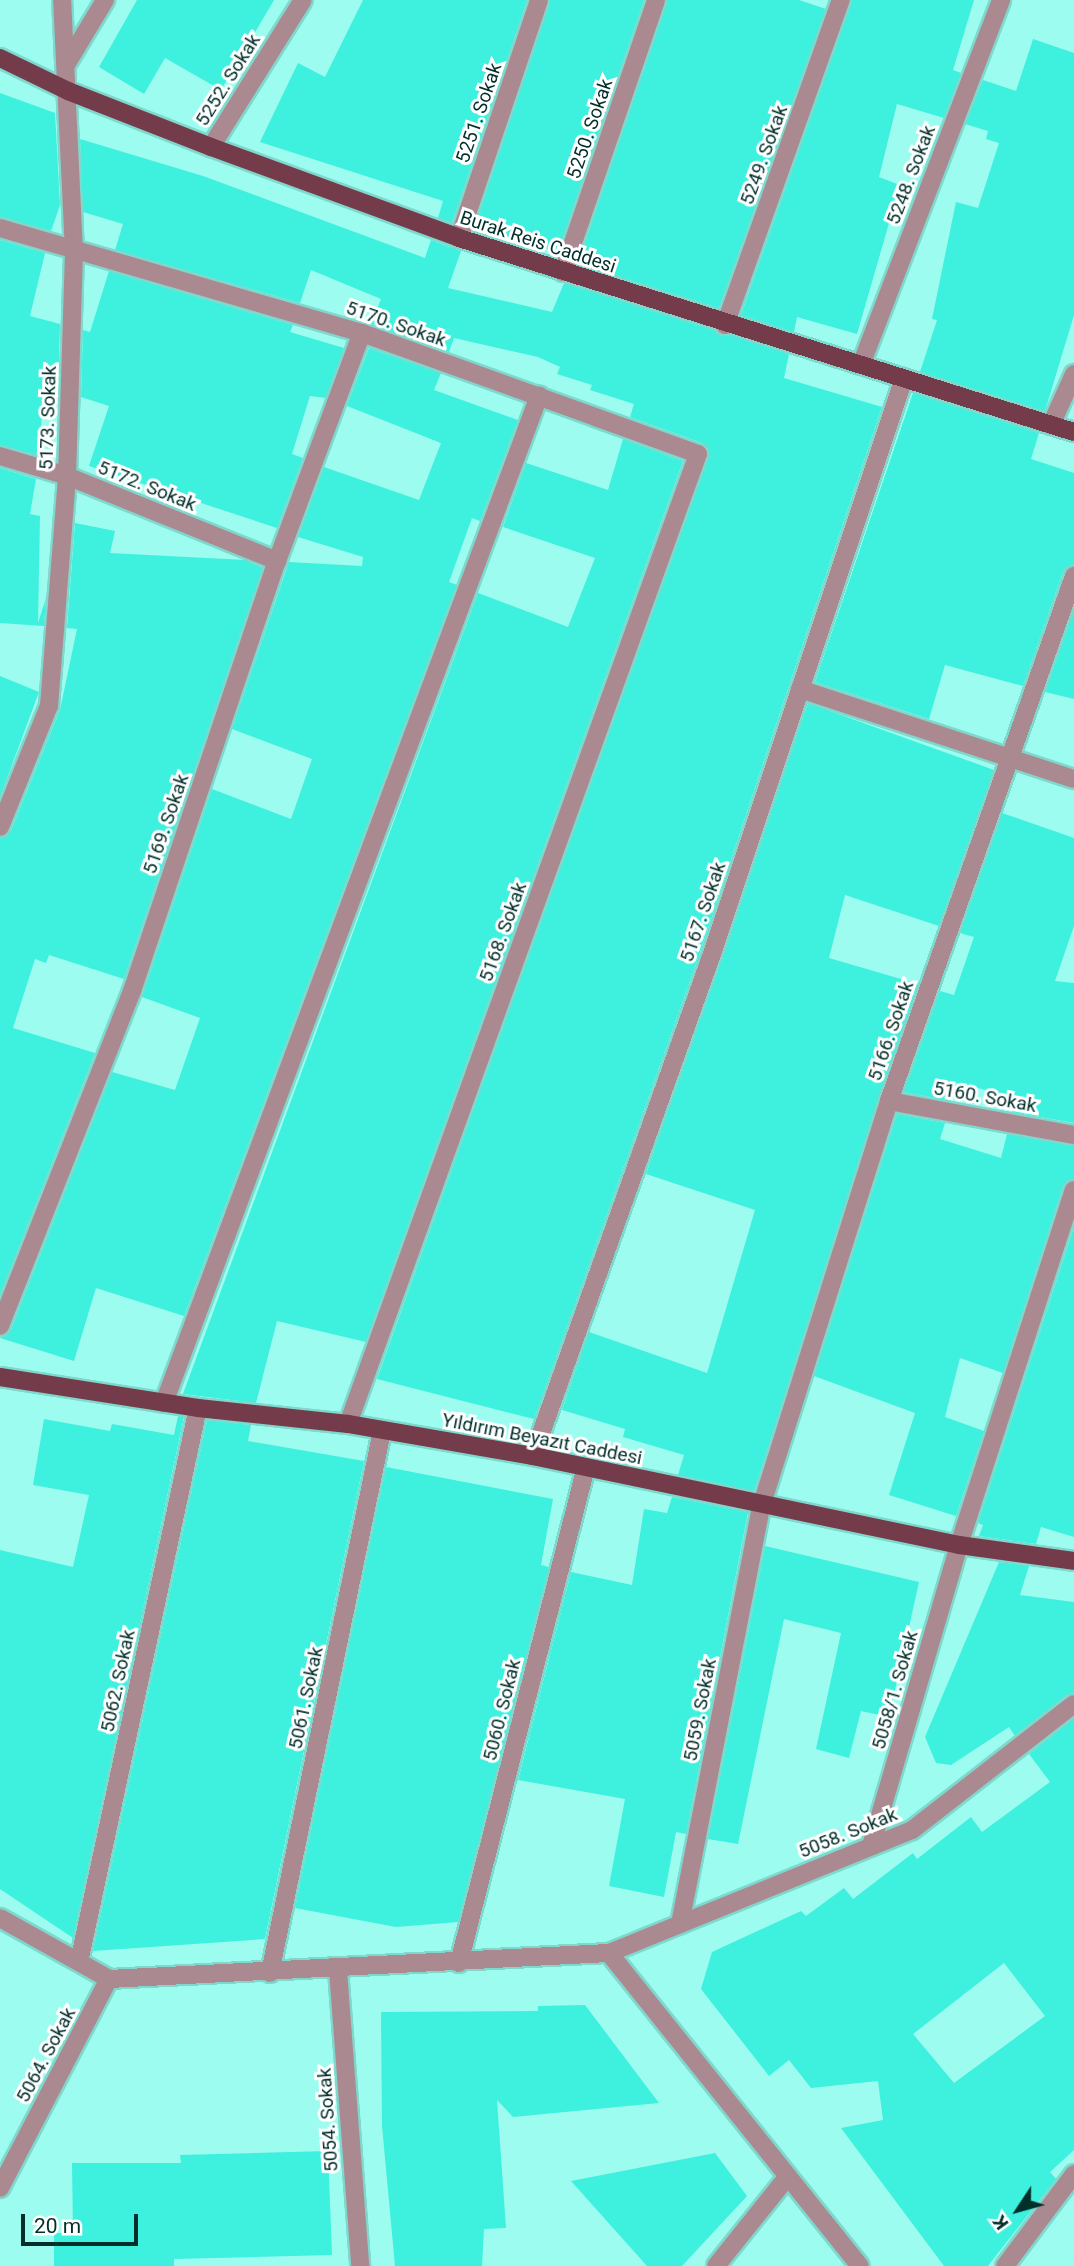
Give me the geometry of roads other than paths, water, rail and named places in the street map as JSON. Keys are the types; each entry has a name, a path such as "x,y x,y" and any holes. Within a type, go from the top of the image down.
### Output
{"main road":[{"name":"Burak Reis Caddesi","path":"0,58 68,91 459,239 725,325 1074,432"},
{"name":"Yıldırım Beyazıt Caddesi","path":"0,1377 198,1408 348,1424 533,1456 959,1545 1074,1561"}],"street":[{"name":"5173. Sokak","path":"0,828 49,706 67,476 74,252 62,0"},
{"path":"66,65 105,0"},
{"name":"5252. Sokak","path":"211,147 303,0"},
{"name":"5251. Sokak","path":"459,239 539,0"},
{"name":"5250. Sokak","path":"563,272 656,0"},
{"name":"5249. Sokak","path":"725,325 841,0"},
{"name":"5248. Sokak","path":"861,365 1001,0"},
{"name":"5170. Sokak","path":"0,228 74,252 362,333 698,454"},
{"name":"5169. Sokak","path":"0,1326 132,991 277,561 362,333"},
{"path":"1051,425 1074,374"},
{"name":"5167. Sokak","path":"533,1456 712,954 904,378"},
{"path":"164,1403 539,396"},
{"name":"5168. Sokak","path":"348,1424 698,454"},
{"name":"5172. Sokak","path":"0,456 67,476 277,561"},
{"name":"5166. Sokak","path":"762,1504 889,1101 1074,576"},
{"path":"800,688 1074,779"},
{"name":"5160. Sokak","path":"889,1101 1074,1135"},
{"name":"5058/1. Sokak","path":"871,1846 959,1545 1074,1189"},
{"name":"5062. Sokak","path":"79,1962 198,1408"},
{"name":"5061. Sokak","path":"270,1973 382,1431"},
{"name":"5060. Sokak","path":"459,1963 586,1467"},
{"name":"5059. Sokak","path":"680,1924 762,1504"},
{"name":"5058. Sokak","path":"109,1979 338,1970 609,1953 912,1830 1074,1704"},
{"path":"0,1939 5,1921 109,1979"},
{"path":"609,1953 860,2266"},
{"name":"5054. Sokak","path":"338,1970 360,2266"},
{"name":"5064. Sokak","path":"0,2188 109,1979"},
{"path":"1005,2266 1074,2174"},
{"path":"716,2266 788,2176"}]}
